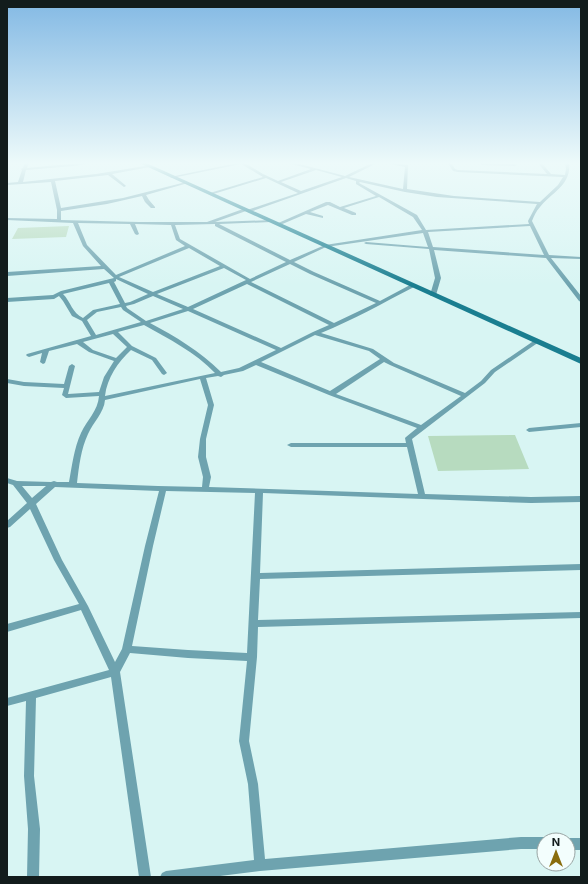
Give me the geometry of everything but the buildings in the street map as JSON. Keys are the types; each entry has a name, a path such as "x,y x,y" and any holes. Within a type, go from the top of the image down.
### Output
{"main road":[{"path":"232,203 412,286 581,361"}],"street":[{"path":"58,203 59,221"},
{"path":"59,210 105,203"},
{"path":"149,203 153,207"},
{"path":"205,224 269,203"},
{"path":"7,219 173,224 275,223 327,203"},
{"path":"329,203 354,214"},
{"path":"340,208 355,203"},
{"path":"391,203 415,216 432,248 438,278 433,295"},
{"path":"540,203 534,211 530,221 548,256 581,300"},
{"path":"306,212 321,217"},
{"path":"75,222 85,246 115,279 125,309 145,323 171,336 206,360 221,375"},
{"path":"132,223 137,234"},
{"path":"173,224 178,240 248,281 333,325"},
{"path":"215,224 290,263 381,303"},
{"path":"29,355 114,332 189,309 325,246 424,231 532,225"},
{"path":"356,242 581,258"},
{"path":"7,300 49,298 115,279 190,246"},
{"path":"84,320 95,311 142,300 152,294 224,266"},
{"path":"7,274 104,267"},
{"path":"115,279 189,309 281,350"},
{"path":"72,366 66,396 102,397 203,377 221,375 241,370 315,332 343,322 412,286"},
{"path":"59,294 66,300 69,309 74,315 84,320 94,337"},
{"path":"114,332 130,347 154,359 164,373"},
{"path":"315,332 371,350 392,364 465,395"},
{"path":"79,342 91,351 117,360"},
{"path":"422,496 408,438 483,382 493,371 537,342"},
{"path":"73,484 76,464 85,432 102,405 102,397 112,369 117,360 130,347"},
{"path":"42,362 46,351"},
{"path":"330,394 384,359"},
{"path":"257,362 330,394 421,427"},
{"path":"203,377 211,405 203,439 202,457 206,477 205,489"},
{"path":"7,381 24,384 67,386"},
{"path":"529,430 581,426"},
{"path":"291,445 409,445"},
{"path":"12,482 73,484 163,490 205,489 531,500 581,499"},
{"path":"12,482 31,502 58,560 84,606 115,672 145,877"},
{"path":"7,525 54,483"},
{"path":"7,702 115,672 127,649 149,546 163,490"},
{"path":"259,491 252,657 244,741 252,784 260,866"},
{"path":"256,576 581,567"},
{"path":"7,628 84,606"},
{"path":"253,624 581,615"},
{"path":"127,649 252,657"},
{"path":"31,695 29,776 34,829 33,877"},
{"path":"166,877 260,866 521,843 536,843"}],"green space":[{"path":"69,226 66,237 12,239 18,228"},
{"path":"515,435 529,469 438,471 428,436"}]}
